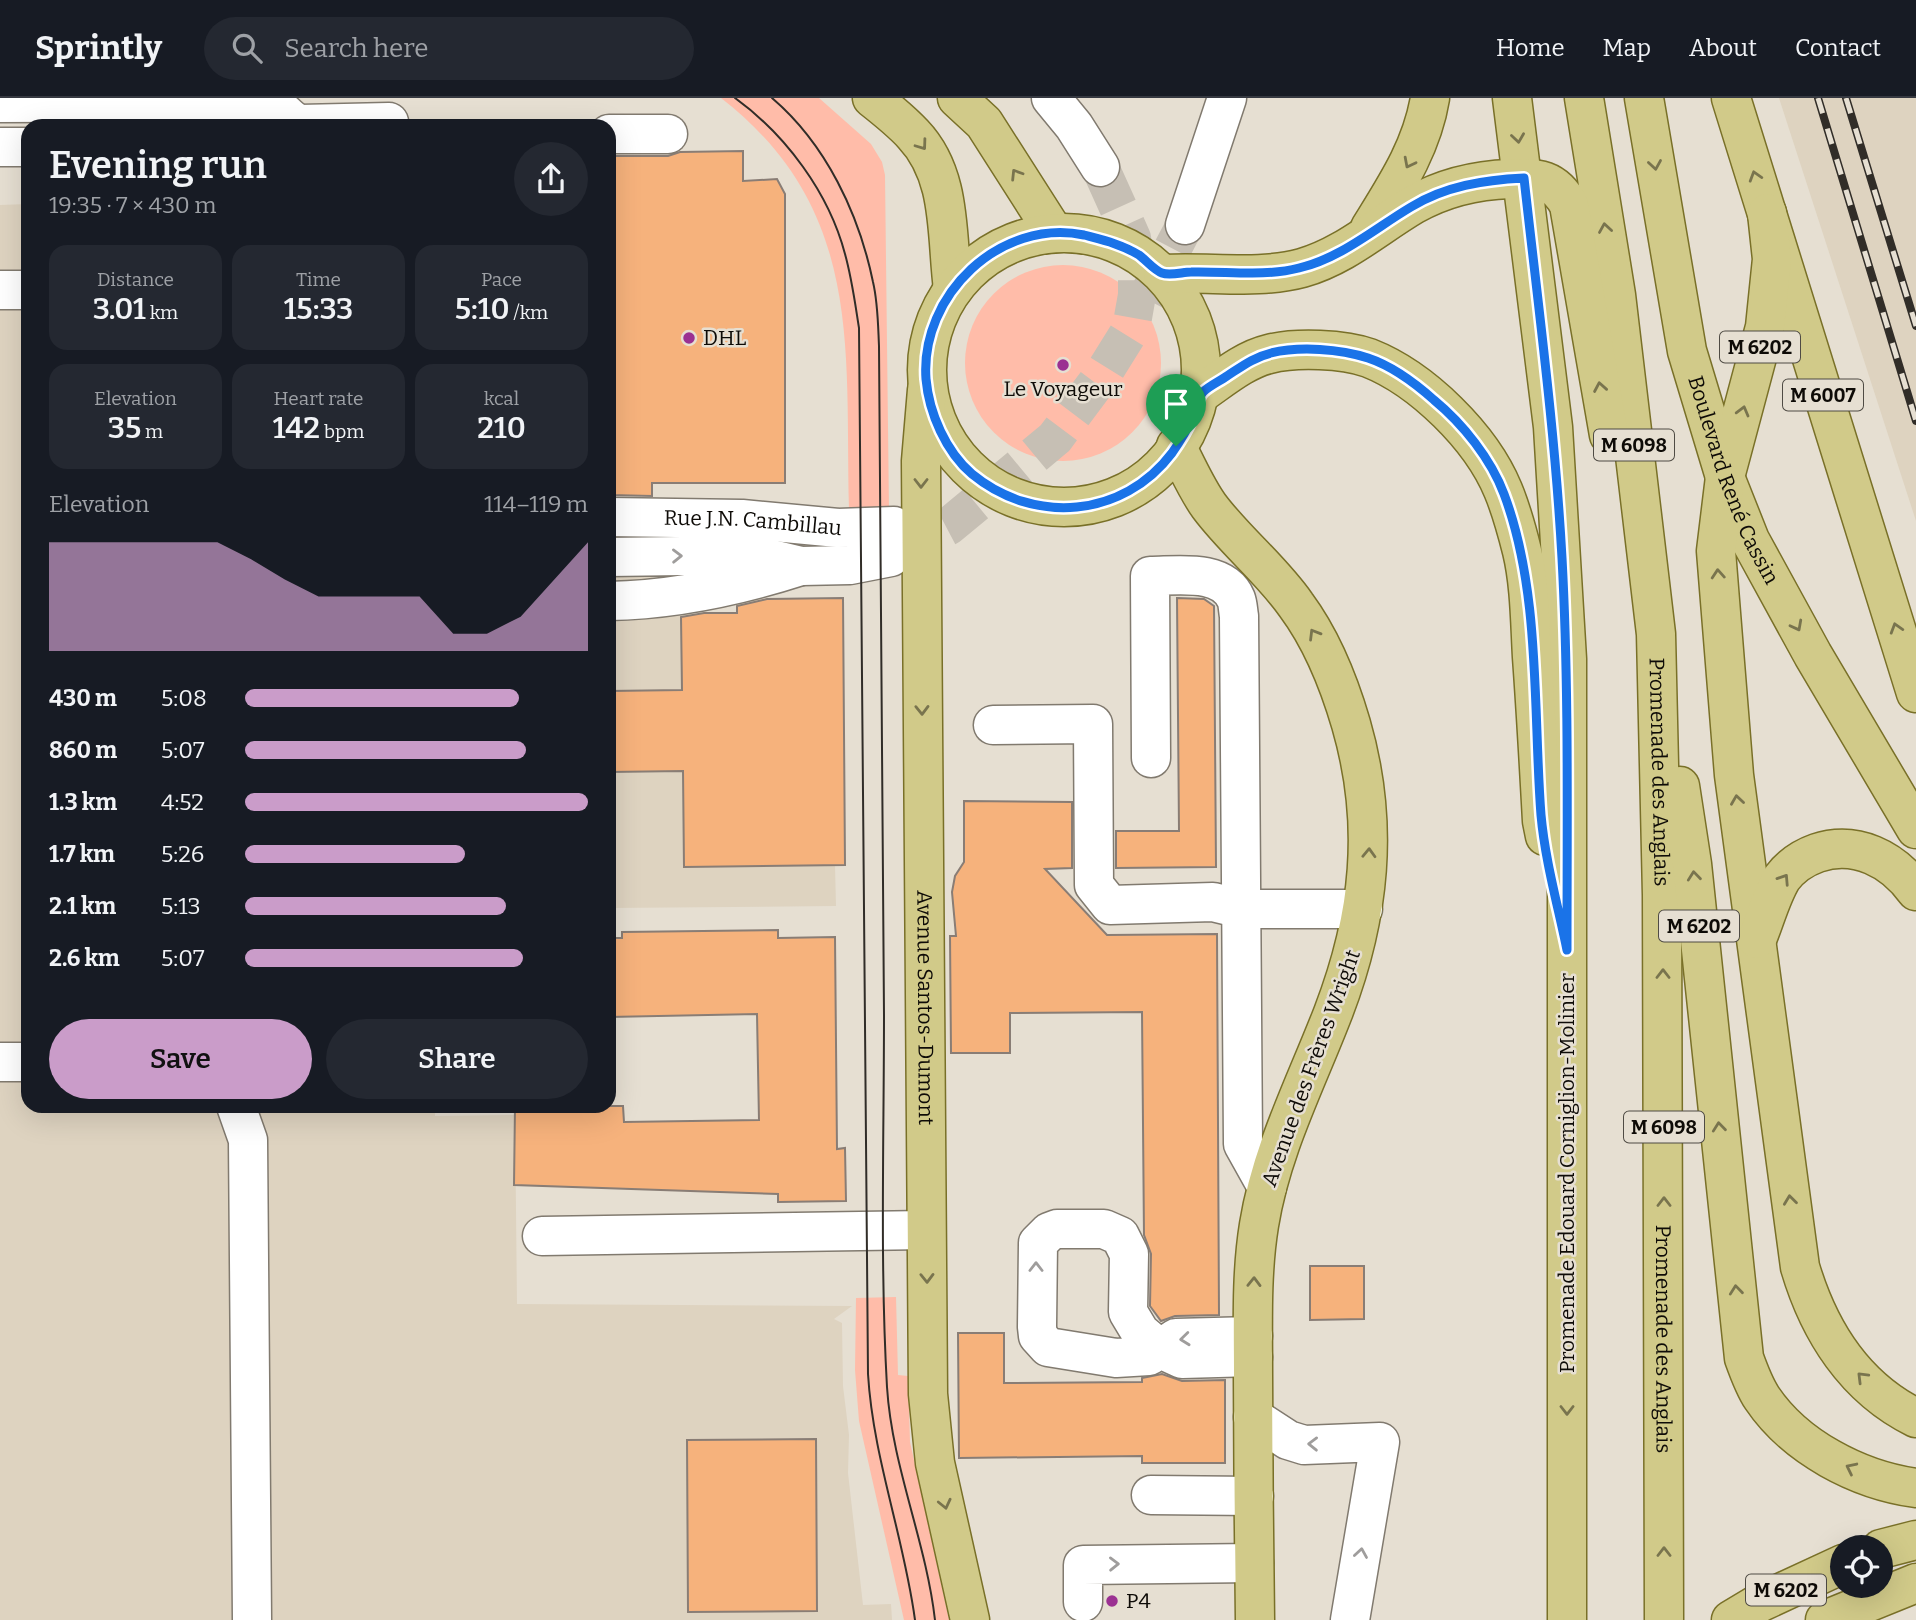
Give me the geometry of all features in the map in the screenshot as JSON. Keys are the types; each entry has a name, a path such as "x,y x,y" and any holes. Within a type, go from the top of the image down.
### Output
{"main road":[{"path":"872,98 914,134 928,152 938,172 945,197 953,289"},
{"path":"957,98 984,123 1053,231"},
{"path":"1363,238 1400,180 1419,143 1430,98"},
{"name":"Promenade Edouard Corniglion-Molinier","path":"1512,98 1553,428 1567,659 1567,1620"},
{"name":"Promenade des Anglais","path":"1584,98 1616,295 1656,634 1662,895 1664,1620"},
{"name":"Boulevard René Cassin","path":"1644,98 1687,351 1725,477 1750,540 1813,656 1916,828"},
{"name":"M 6007","path":"1731,98 1916,693"},
{"path":"1163,274 1253,274 1301,268 1340,253 1414,205 1441,192 1482,181 1524,178 1549,183 1561,191 1569,205 1614,459 1651,596"},
{"name":"M 6202","path":"1767,213 1772,259 1765,327 1725,477 1716,551 1734,775 1800,1267 1811,1302 1824,1329 1858,1374 1883,1398 1916,1418"},
{"path":"1053,231 1080,234 1121,245 1163,274 1179,290 1194,322 1203,367 1200,394 1192,418 1176,446 1141,485 1100,504 1053,508 1008,497 970,472 942,435 927,390 925,369 928,344 937,316 971,266 1009,242 1053,231"},
{"path":"1200,394 1248,362 1269,354 1303,350 1367,357 1393,369 1435,400 1484,456 1503,489 1522,552 1530,618 1542,821 1567,950"},
{"name":"Avenue Santos-Dumont","path":"927,390 921,461 928,1394 935,1463 970,1620"},
{"name":"Avenue des Frères Wright","path":"1176,446 1210,507 1296,605 1320,644 1351,723 1361,764 1367,811 1369,844 1357,941 1334,1010 1273,1159 1258,1228 1254,1272 1253,1347 1255,1620"},
{"name":"M 6202","path":"1656,634 1692,864 1744,1359 1760,1396 1775,1416 1802,1439 1857,1472 1916,1488"},
{"name":"M 6202","path":"1756,941 1782,879 1798,861 1830,849 1870,853 1907,878 1916,891"},
{"path":"1893,1546 1916,1539"},
{"name":"M 6202","path":"1731,1620 1761,1602 1830,1570"},
{"name":"M 6202","path":"1825,1620 1916,1583"}],"lane":[{"path":"327,98 390,111"},
{"path":"1051,98 1074,126 1100,167"},
{"path":"1185,225 1227,98"},
{"path":"0,103 268,102 282,109 291,119"},
{"path":"335,119 390,111"},
{"path":"616,134 668,134"},
{"path":"0,147 21,147"},
{"path":"0,290 21,290"},
{"name":"Rue J.N. Cambillau","path":"616,517 742,519 838,528 892,541 850,565 802,566"},
{"path":"616,557 755,555 802,566"},
{"path":"616,601 647,600 751,583 802,566"},
{"path":"1151,758 1150,576 1209,577 1225,586 1236,598 1239,616 1243,1144 1267,1187"},
{"path":"993,725 1093,723 1094,886 1110,905 1213,902 1242,909 1363,909"},
{"path":"0,1062 21,1062"},
{"path":"238,1113 248,1140 252,1620"},
{"path":"542,1237 926,1230"},
{"path":"1160,1349 1182,1359 1253,1347"},
{"path":"1253,1417 1288,1440 1304,1445 1380,1442 1350,1620"},
{"path":"1151,1495 1254,1496"},
{"path":"1083,1602 1083,1565 1254,1563"}],"shaded area":[{"path":"721,98 819,98 871,144 882,162 885,175 889,510 849,509 844,337 837,284 823,234 801,186 767,141"},
{"path":"1779,98 1916,98 1916,521"},
{"path":"21,204 21,1113 515,1115 517,1304 852,1306 834,1319 842,1323 843,1386 849,1435 848,1473 863,1605 891,1604 892,1620 0,1620 0,205"},
{"path":"1063,265 1100,273 1132,294 1153,326 1161,363 1153,400 1132,432 1100,453 1063,461 1026,453 994,432 973,400 965,363 973,326 994,294 1026,273"},
{"path":"616,541 652,541 653,615 737,613 737,599 843,598 845,865 835,865 836,906 616,908"},
{"path":"896,1297 898,1375 908,1376 910,1442 949,1620 904,1620 859,1421 855,1370 856,1298"}],"building":[{"name":"DHL","path":"743,151 743,181 777,179 785,194 785,483 652,483 652,496 616,495 616,156 668,156 680,152"},
{"path":"843,598 845,865 684,867 683,771 616,772 616,691 682,690 681,617 704,613 737,613 737,606 767,599"},
{"path":"1177,598 1204,599 1214,606 1216,867 1116,868 1116,831 1179,831"},
{"path":"964,801 1072,802 1072,868 1045,869 1107,935 1217,934 1219,1315 1175,1316 1161,1321 1150,1306 1151,1254 1144,1235 1142,1012 1010,1013 1010,1053 951,1053 950,936 956,936 952,892 955,876 964,862"},
{"path":"778,930 778,938 835,937 837,1149 845,1148 846,1201 778,1202 778,1194 514,1185 515,1113 616,1113 616,1106 623,1106 624,1122 759,1120 757,1014 616,1017 616,938 622,938 622,932"},
{"path":"1310,1266 1364,1266 1364,1319 1310,1320"},
{"path":"958,1333 1004,1333 1004,1383 1142,1382 1142,1378 1162,1374 1182,1381 1225,1380 1225,1463 1142,1463 1142,1456 959,1458"},
{"path":"816,1439 817,1611 688,1612 687,1440"}],"tunnel":[{"path":"896,554 949,526 1055,438 1103,374 1131,329 1137,295 1137,269 1132,238 1100,167"},
{"path":"1146,299 1185,225"}],"tram line":[{"path":"735,98 771,129 817,188 838,231 859,328 868,1374 876,1436 915,1620"},
{"path":"772,98 809,137 837,182 859,231 877,306 882,597 883,1248 887,1387 895,1446 931,1591 935,1620"}],"railway":[{"path":"1818,98 1916,421"},
{"path":"1846,98 1916,326"}],"place":[{"name":"DHL","path":"689,338"},
{"name":"Le Voyageur","path":"1063,365"},
{"name":"P4","path":"1112,1601"}],"route":[{"path":"1524,178 1553,428 1562,556 1567,659 1567,950 1542,821 1530,618 1522,552 1503,489 1484,456 1435,400 1393,369 1367,357 1303,350 1269,354 1248,362 1200,394 1192,418 1176,446 1141,485 1100,504 1053,508 1008,497 970,472 942,435 927,390 925,369 928,344 937,316 971,266 1009,242 1053,231 1080,234 1121,245 1163,274 1278,272 1301,268 1340,253 1414,205 1441,192 1493,180 1524,178"}]}
